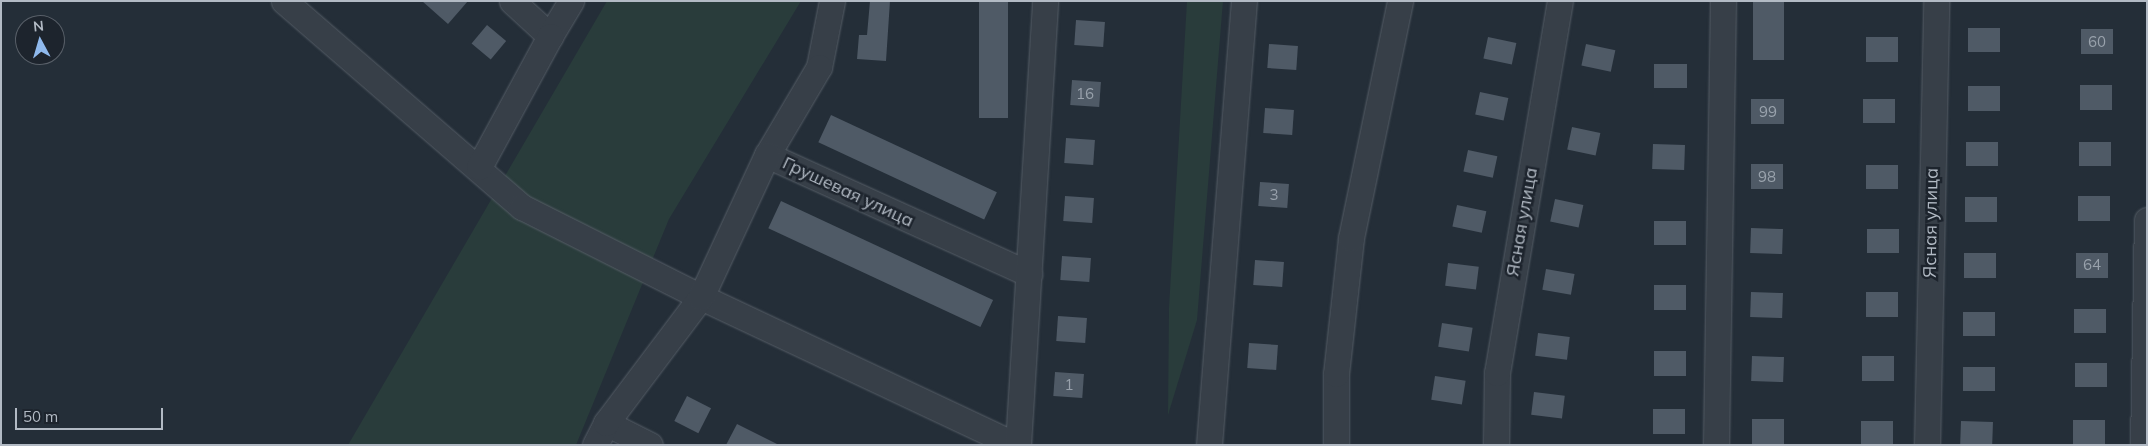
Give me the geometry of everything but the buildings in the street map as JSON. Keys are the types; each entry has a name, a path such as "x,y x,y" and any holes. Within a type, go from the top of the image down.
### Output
{"street":[{"path":"284,1 522,206 701,297 1016,445 1029,274 1045,1"},
{"path":"512,1 550,36"},
{"path":"479,167 571,1"},
{"name":"Грушевая улица","path":"832,1 819,67 767,155 1029,274"},
{"path":"1209,445 1244,1"},
{"path":"1336,445 1336,374 1351,238 1400,1"},
{"name":"Ясная улица","path":"1496,445 1497,372 1560,1"},
{"path":"1716,445 1723,1"},
{"name":"Ясная улица","path":"1927,445 1936,1"},
{"path":"650,445 601,434 701,297 767,155"},
{"path":"2143,445 2147,220"}],"green space":[{"path":"607,1 801,1 669,219 576,445 348,445"},
{"path":"1187,1 1223,1 1197,320 1168,415 1169,308"}]}
